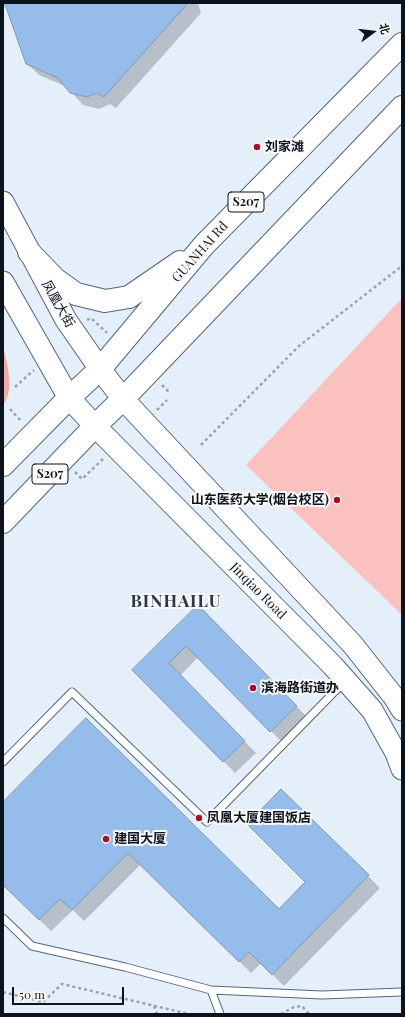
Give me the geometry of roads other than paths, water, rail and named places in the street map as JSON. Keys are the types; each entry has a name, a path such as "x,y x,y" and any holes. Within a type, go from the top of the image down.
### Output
{"main road":[{"name":"GUANHAI Rd","path":"3,465 100,369 204,245 402,44"},
{"name":"S207","path":"3,522 123,399 402,107"},
{"path":"29,252 55,279 76,294 105,301 129,297 204,245"}],"street":[{"name":"凤凰大街","path":"3,202 66,320 123,399"},
{"path":"3,282 69,398 95,426"},
{"path":"123,399 353,645 394,697 402,710"},
{"name":"Jinqiao Road","path":"95,426 333,666 372,710 396,753 402,769"}],"lane":[{"path":"3,762 72,692 206,822 345,680"},
{"path":"3,918 32,946 125,967 211,990 322,995 402,992"},
{"path":"211,990 220,1014"}],"place":[{"name":"刘家滩","path":"257,147"},
{"name":"山东医药大学(烟台校区)","path":"337,500"},
{"name":"滨海路街道办","path":"253,688"},
{"name":"凤凰大厦建国饭店","path":"199,818"},
{"name":"建国大厦","path":"106,839"}],"district":[{"name":"BINHAILU","path":"176,602"}]}
